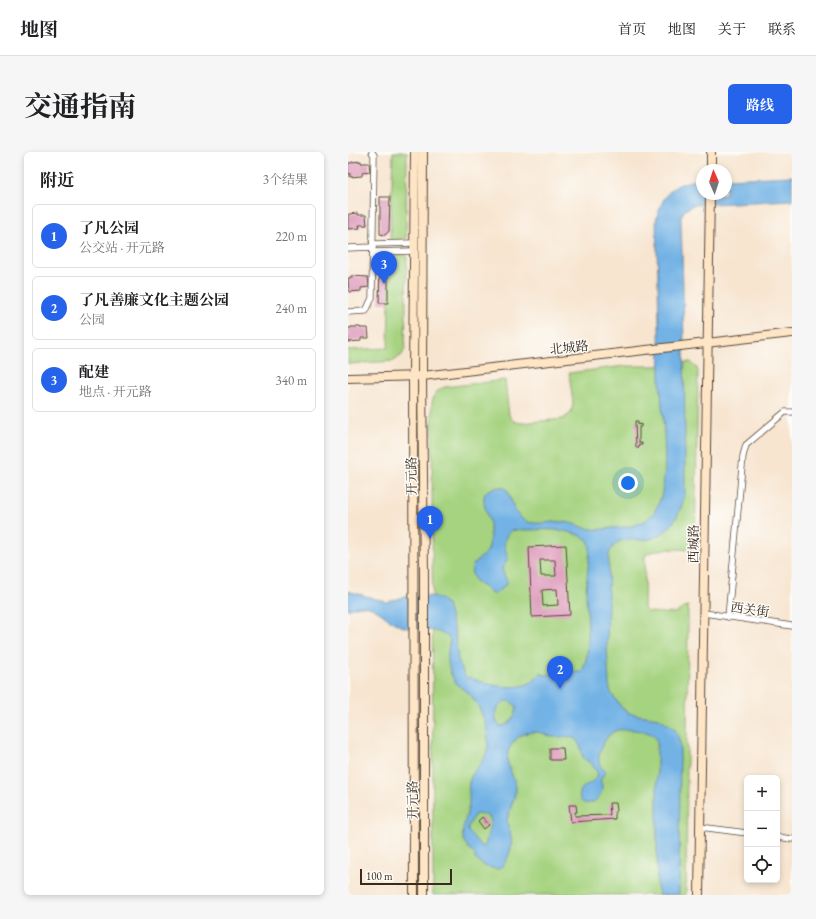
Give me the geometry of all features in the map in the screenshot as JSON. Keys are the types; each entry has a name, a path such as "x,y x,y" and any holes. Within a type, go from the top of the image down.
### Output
{"main road":[{"name":"开元路","path":"414,895 413,376 415,152"},
{"name":"开元路","path":"423,152 422,376 424,895"},
{"path":"711,152 711,164"},
{"name":"西城路","path":"699,895 709,344 710,200"},
{"name":"北城路","path":"348,378 422,376 709,344 792,333"}],"street":[{"path":"348,312 366,311 372,298 374,155 372,152"},
{"path":"348,248 414,247"},
{"path":"728,617 743,456 746,445 785,412 792,412"},
{"name":"西关街","path":"704,613 792,626"},
{"path":"700,827 744,833"},
{"path":"780,837 792,839"}],"green space":[{"path":"393,152 407,152 406,238 401,241 390,242"},
{"path":"390,255 404,255 407,257 405,349 402,355 394,361 348,364 348,350 388,348"},
{"path":"691,362 697,368 698,372 695,550 662,550 655,551 645,556 644,608 648,612 671,613 677,612 688,606 686,895 433,895 432,403 435,395 437,391 445,387 505,380 509,415 511,419 521,423 563,419 571,413 573,403 569,373 625,366 655,366"}],"water":[{"path":"792,176 792,200 693,205 684,211 681,218 685,492 677,517 667,530 652,538 618,542 609,554 607,646 609,685 611,693 622,708 629,713 659,718 674,728 680,743 679,894 659,895 657,885 657,742 655,737 651,734 635,730 615,731 611,733 604,742 599,758 599,763 605,771 605,774 601,779 601,793 594,802 590,803 583,803 580,800 581,790 594,781 598,774 592,764 583,758 580,747 575,739 569,737 552,737 536,732 526,733 517,738 510,747 507,757 516,786 516,791 507,820 511,837 510,853 502,866 498,869 486,867 474,858 476,856 469,849 463,836 469,803 469,782 472,775 483,760 488,747 485,721 477,703 457,684 451,674 448,663 450,640 441,633 435,631 400,626 376,610 366,606 360,606 348,610 348,591 387,602 404,597 430,596 439,598 447,605 455,633 458,659 464,675 467,678 470,677 491,685 516,687 532,682 542,673 543,675 561,674 562,672 581,672 587,657 588,647 586,590 590,547 588,540 581,536 560,530 514,530 509,532 504,545 507,560 502,569 508,583 493,594 476,582 472,575 473,565 484,555 489,547 490,525 484,505 484,495 491,489 502,487 506,489 510,495 513,506 519,516 524,520 534,523 565,522 584,528 594,529 636,525 646,520 655,511 664,483 665,465 660,377 656,220 662,202 671,190 684,183 696,181 696,200 732,200 732,179","holes":["505,701 509,701 517,708 509,723 500,726 496,720 496,710","475,814 486,815 491,821 485,846 482,847 468,831 468,827"]}],"building":[{"path":"361,161 361,163 369,163 370,172 362,173 362,176 350,177 350,173 348,174 348,163"},
{"path":"380,197 390,197 389,231 385,235 380,234"},
{"path":"358,213 358,215 366,215 367,225 359,225 360,228 348,229 348,215"},
{"path":"380,260 385,260 388,265 388,303 379,303"},
{"path":"351,276 368,277 369,287 361,288 361,291 349,292 348,278 351,278"},
{"path":"348,328 368,328 369,338 361,338 361,341 348,342"},
{"path":"635,421 638,421 638,425 641,424 641,427 639,427 639,443 642,443 642,445 639,445 639,448 636,448"},
{"path":"566,545 570,615 532,617 529,547","holes":["540,560 555,560 556,576 541,576","557,589 558,605 543,606 542,590"]},
{"path":"550,748 563,748 564,760 550,760"},
{"path":"609,803 616,803 617,811 615,811 615,819 571,822 569,805 576,805 577,812 575,812 575,816 610,815"},
{"path":"482,817 489,825 484,829 478,821"}],"place":[{"name":"配建","path":"384,284"},
{"name":"了凡公园","path":"430,539"},
{"name":"了凡善廉文化主题公园","path":"560,689"}]}
